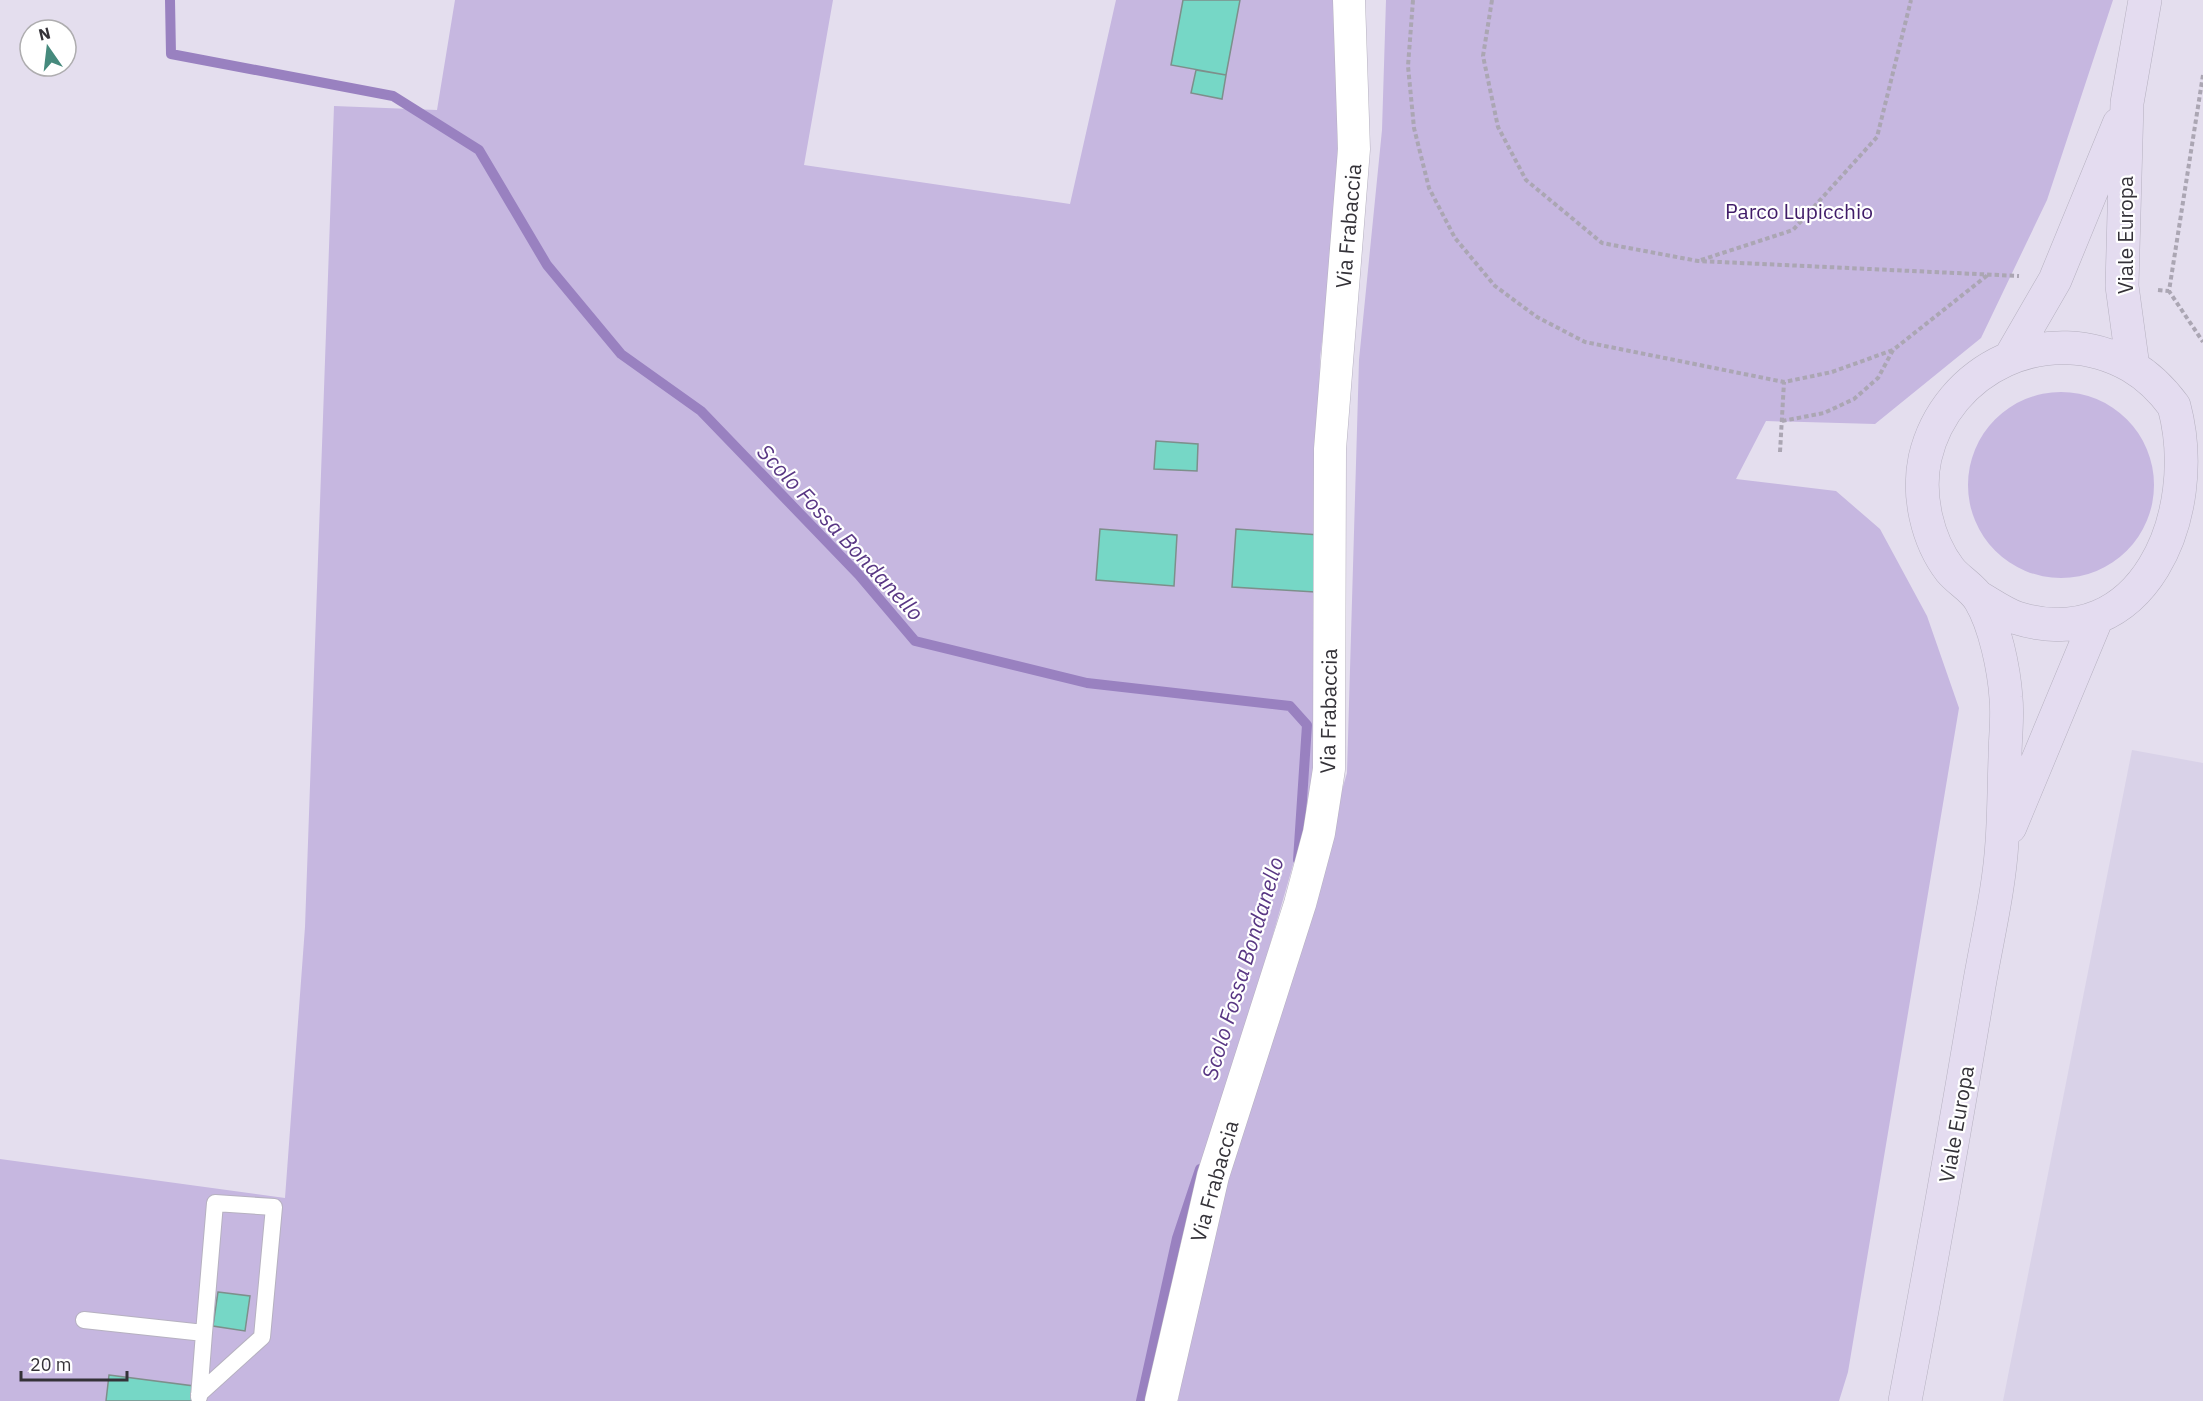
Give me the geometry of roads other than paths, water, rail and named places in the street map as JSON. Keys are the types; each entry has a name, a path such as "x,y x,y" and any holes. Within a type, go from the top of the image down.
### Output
{"street":[{"name":"Via Frabaccia","path":"1161,1401 1213,1176 1300,904 1319,833 1329,769 1330,449 1354,149 1348,0"},
{"name":"Viale Europa","path":"2133,367 2122,286 2127,103 2145,0"},
{"name":"Viale Europa","path":"2011,356 2055,280 2127,103"},
{"name":"Viale Europa","path":"2041,348 2073,348 2104,354 2133,367 2163,391 2185,421 2197,456 2200,492 2194,528 2179,560 2157,587 2128,607 2096,620 2056,625 2016,618 1980,598 1950,570 1930,533 1922,497 1924,460 1936,425 1957,394 1981,372 2011,356 2041,348"},
{"name":"Viale Europa","path":"1905,1401 1946,1182 2002,846 2007,699 1998,647 1980,598"},
{"name":"Viale Europa","path":"2002,846 2096,620"}],"lane":[{"path":"215,1203 274,1207 262,1337 199,1397 215,1203"},
{"path":"84,1320 204,1333"}],"waterway":[{"name":"Scolo Fossa Bondanello","path":"170,0 171,54 393,96 479,150 547,265 621,354 701,411 859,575 915,641 1087,683 1290,706 1307,725 1298,860"},
{"name":"Scolo Fossa Bondanello","path":"1141,1401 1177,1238 1200,1169"}],"park label":[{"name":"Parco Lupicchio","path":"1799,211"}]}
